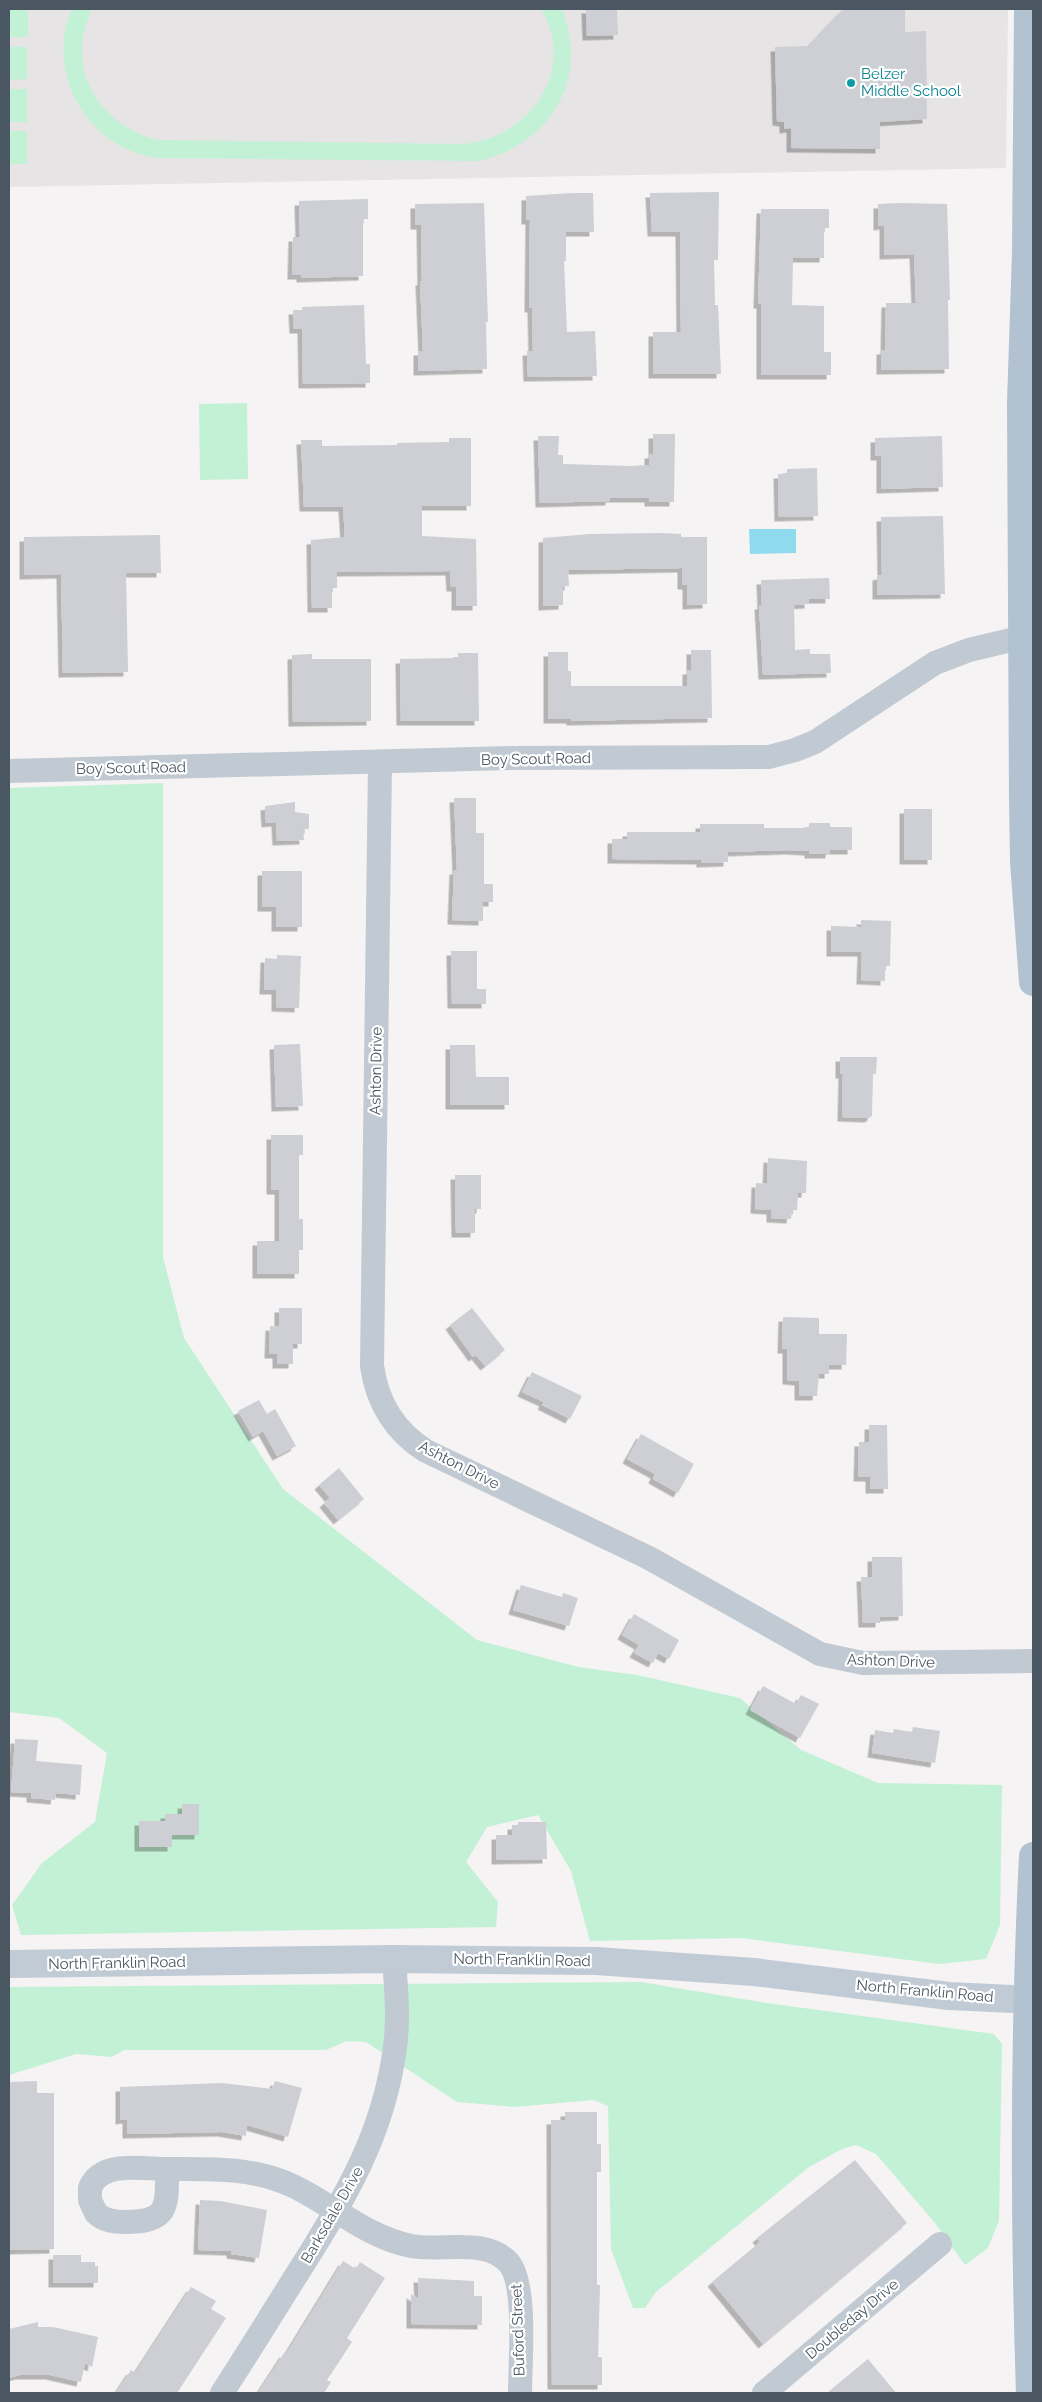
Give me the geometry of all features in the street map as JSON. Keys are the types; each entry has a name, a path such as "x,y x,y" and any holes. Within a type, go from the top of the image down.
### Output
{"main road":[{"path":"1028,9 1026,252 1021,404 1028,637 1024,862 1033,982"},
{"path":"1030,2393 1026,2184 1033,1856"},
{"name":"North Franklin Road","path":"9,1964 394,1959 526,1960 689,1966 950,1996 1030,2000"}],"street":[{"name":"Boy Scout Road","path":"9,771 380,763 511,758 769,757 815,742 935,664 969,650 1028,637"},
{"name":"Ashton Drive","path":"380,763 372,1366 382,1402 392,1419 403,1434 426,1451 633,1550 820,1654 863,1663 1033,1662"},
{"name":"Barksdale Drive","path":"222,2393 337,2211 367,2154 388,2090 397,2019 394,1959"},
{"path":"167,2169 220,2169 252,2172 287,2183 337,2211"},
{"name":"Buford Street","path":"337,2211 368,2231 394,2242 419,2247 481,2249 502,2258 512,2268 520,2287 520,2393"},
{"name":"Doubleday Drive","path":"767,2392 940,2244"}],"shaded area":[{"path":"9,9 1008,9 1006,168 9,187"}],"green space":[{"path":"9,9 28,9 28,37 9,37"},
{"path":"72,9 92,9 84,31 82,52 84,71 91,90 102,106 117,121 135,132 156,140 462,144 486,139 508,130 526,115 540,98 550,78 554,56 551,32 541,9 562,9 569,35 571,60 567,84 558,105 544,124 525,140 503,153 478,161 153,158 125,149 117,144 101,132 77,102 69,84 63,47 66,27"},
{"path":"9,47 27,47 27,79 9,80"},
{"path":"9,89 27,89 27,122 9,122"},
{"path":"9,131 27,131 27,164 9,164"},
{"path":"247,403 248,479 200,480 199,404"},
{"path":"163,783 163,1257 184,1338 283,1489 477,1640 578,1667 637,1675 740,1698 801,1750 878,1783 1002,1785 1000,1925 986,1959 939,1964 742,1938 590,1941 571,1871 538,1815 487,1827 466,1862 498,1902 496,1927 21,1935 12,1905 42,1863 95,1822 107,1753 59,1718 9,1712 9,788"},
{"path":"641,1982 767,2003 994,2034 1002,2044 999,2220 988,2248 965,2265 935,2223 876,2154 856,2145 842,2149 809,2167 656,2292 645,2308 633,2308 611,2249 608,2106 593,2100 515,2107 457,2102 366,2042 346,2041 326,2050 124,2050 112,2057 76,2054 9,2075 9,1987"}],"water":[{"path":"749,529 796,529 796,553 750,554"}],"building":[{"path":"586,9 617,9 618,35 587,36"},
{"name":"Belzer Middle School","path":"843,9 905,9 905,32 926,31 927,119 880,122 880,149 791,148 791,128 784,129 784,122 777,121 775,47 808,46"},
{"path":"719,192 718,260 714,260 715,305 718,305 721,374 653,374 653,332 681,332 680,232 652,232 650,193"},
{"path":"593,193 594,232 566,232 566,261 564,261 567,332 595,331 597,376 528,377 527,351 533,351 532,308 529,308 530,220 526,220 526,196"},
{"path":"368,199 368,219 363,219 363,276 301,278 301,275 292,275 293,237 300,237 299,201"},
{"path":"484,203 488,322 486,322 487,369 418,371 418,351 423,351 420,281 422,281 421,225 415,225 415,204"},
{"path":"878,204 947,204 950,300 948,300 949,369 881,370 881,350 885,350 886,303 916,303 914,254 884,255 884,225 878,226"},
{"path":"761,209 829,209 829,228 824,228 824,258 793,258 792,305 824,306 824,352 831,352 831,375 761,375 761,304 758,304"},
{"path":"364,305 366,364 370,364 370,383 303,384 302,329 294,329 293,310 302,310 302,307"},
{"path":"653,434 675,434 674,502 649,502 649,498 610,498 610,501 540,503 538,436 559,436 558,455 563,455 563,464 629,466 649,465 649,454 653,454"},
{"path":"942,436 943,487 881,489 881,456 875,456 875,438"},
{"path":"449,438 471,438 471,506 422,506 422,536 476,539 477,606 456,606 456,587 451,587 450,571 337,572 337,588 332,588 332,608 312,608 311,540 345,537 343,507 304,507 301,440 322,440 322,446 397,445 397,443 449,442"},
{"path":"817,468 818,516 779,517 778,474 787,474 787,469"},
{"path":"943,516 945,594 877,595 877,576 882,575 881,517"},
{"path":"590,534 681,534 681,537 707,537 707,604 687,605 687,585 682,585 682,568 568,570 569,586 563,586 563,605 543,606 543,538"},
{"path":"160,535 161,573 126,573 128,672 63,673 61,574 24,575 24,537"},
{"path":"829,578 830,599 809,599 809,604 794,605 795,650 810,649 810,654 830,654 831,673 763,675 759,605 762,605 761,580"},
{"path":"691,650 711,650 712,718 571,721 571,719 548,719 548,652 568,652 568,671 571,671 571,686 687,686 687,670 691,670"},
{"path":"458,653 478,653 479,721 401,721 400,659 458,658"},
{"path":"312,654 312,659 371,659 371,721 293,722 292,655"},
{"path":"454,798 476,798 476,833 484,833 484,884 493,884 493,902 483,902 483,921 452,920 454,870 457,870"},
{"path":"295,802 295,812 309,814 309,829 303,829 304,840 277,841 276,822 266,823 265,806"},
{"path":"904,809 932,809 932,860 904,860"},
{"path":"809,823 830,823 830,827 852,827 852,850 830,850 830,854 809,854 809,851 789,850 728,852 728,862 701,863 701,860 612,859 612,839 627,839 627,832 700,832 700,824 764,824 764,828 809,828"},
{"path":"262,871 302,871 302,927 276,927 276,907 262,907"},
{"path":"861,920 891,921 890,966 885,966 885,981 861,980 862,952 831,952 831,926 861,927"},
{"path":"451,951 477,951 477,989 486,989 486,1004 452,1004"},
{"path":"277,955 301,956 299,1008 276,1007 276,990 264,990 265,958 277,959"},
{"path":"300,1044 303,1106 276,1107 274,1045"},
{"path":"450,1045 475,1045 476,1077 509,1077 509,1105 450,1105"},
{"path":"840,1057 877,1057 876,1074 873,1074 872,1116 869,1118 842,1117 843,1074 840,1074"},
{"path":"271,1135 303,1135 303,1155 299,1155 299,1219 303,1219 303,1250 299,1250 299,1274 257,1274 257,1241 279,1241 279,1190 271,1190"},
{"path":"768,1158 807,1161 806,1193 798,1193 797,1210 792,1210 791,1219 771,1218 771,1210 755,1209 756,1183 767,1184"},
{"path":"455,1175 481,1175 481,1209 475,1209 475,1233 456,1233"},
{"path":"279,1308 302,1308 302,1344 293,1344 293,1364 277,1364 277,1354 269,1354 270,1326 279,1327"},
{"path":"472,1308 505,1350 485,1366 476,1355 473,1357 450,1325"},
{"path":"783,1317 819,1318 819,1334 847,1334 846,1365 829,1365 829,1374 819,1374 817,1396 799,1396 799,1381 787,1380 787,1349 782,1349"},
{"path":"532,1372 582,1396 570,1419 542,1405 544,1402 522,1392"},
{"path":"259,1400 267,1414 275,1409 296,1446 277,1456 263,1431 253,1437 238,1411"},
{"path":"869,1425 887,1425 888,1489 870,1489 870,1477 858,1477 859,1442 869,1442"},
{"path":"641,1434 694,1464 678,1493 653,1479 655,1474 627,1459"},
{"path":"339,1468 364,1499 338,1520 324,1503 330,1498 319,1485"},
{"path":"872,1557 902,1557 903,1616 880,1617 880,1623 863,1623 861,1577 872,1577"},
{"path":"521,1585 562,1597 563,1593 578,1598 569,1626 513,1610"},
{"path":"634,1614 679,1640 669,1659 658,1653 653,1663 634,1653 639,1645 622,1635"},
{"path":"763,1686 796,1704 801,1695 819,1704 800,1738 750,1710"},
{"path":"913,1727 940,1731 935,1763 872,1753 875,1730 893,1733 894,1729 912,1732"},
{"path":"15,1739 38,1740 36,1761 82,1765 80,1795 56,1793 55,1800 31,1798 31,1793 11,1792"},
{"path":"182,1804 199,1804 199,1835 172,1835 172,1847 139,1847 139,1821 165,1821 165,1814 182,1814"},
{"path":"518,1822 546,1822 547,1859 496,1860 496,1835 512,1835 512,1825 518,1825"},
{"path":"37,2081 37,2093 54,2093 54,2249 9,2250 9,2082"},
{"path":"275,2081 302,2088 288,2137 247,2125 246,2136 222,2132 127,2134 127,2119 120,2120 120,2087 222,2083 272,2089"},
{"path":"565,2112 597,2112 597,2144 601,2144 601,2172 597,2172 597,2285 600,2285 598,2357 602,2357 602,2385 552,2385 551,2120 565,2120"},
{"path":"855,2160 907,2223 763,2344 712,2282 760,2242 757,2238"},
{"path":"200,2200 220,2201 267,2210 259,2258 231,2254 231,2251 198,2250"},
{"path":"53,2255 81,2255 81,2262 95,2262 95,2266 98,2266 98,2283 53,2283"},
{"path":"343,2261 356,2269 360,2262 385,2278 347,2338 352,2342 327,2380 331,2382 324,2393 258,2393 284,2353 286,2354"},
{"path":"418,2278 474,2281 474,2296 482,2296 482,2325 411,2324 411,2294 419,2299"},
{"path":"191,2287 216,2301 211,2309 226,2318 177,2393 116,2393 131,2370 135,2373"},
{"path":"38,2322 38,2327 53,2327 98,2337 92,2367 85,2363 81,2382 50,2375 20,2375 9,2378 9,2329"},
{"path":"868,2359 896,2393 827,2393"}],"place":[{"name":"Belzer Middle School","path":"851,83"}]}
